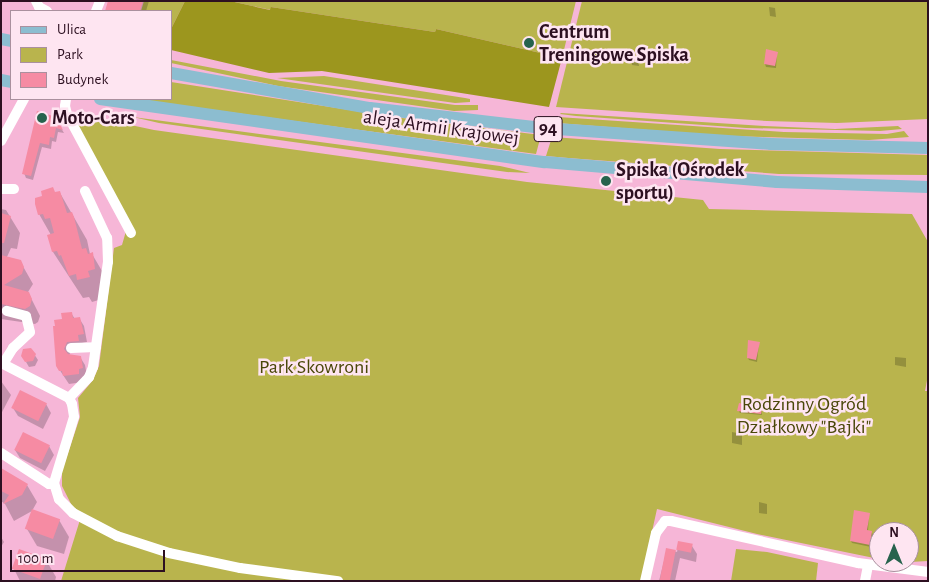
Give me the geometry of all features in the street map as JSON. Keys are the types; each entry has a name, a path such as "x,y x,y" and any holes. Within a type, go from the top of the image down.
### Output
{"main road":[{"name":"aleja Armii Krajowej","path":"172,73 343,104 543,128 771,144 928,148"},
{"name":"aleja Armii Krajowej","path":"106,100 222,118 563,164 767,181 928,187"}],"street":[{"path":"36,1 39,7 45,10"},
{"path":"1,141 23,100"},
{"path":"66,100 67,114 130,233"},
{"path":"1,118 12,119"},
{"path":"1,189 14,189"},
{"path":"69,398 89,377 96,347 108,262 107,238 85,191"},
{"path":"7,311 26,316 30,332 12,348 2,363 69,398 74,417 54,484 64,506 105,531 169,553 240,568 338,581"},
{"path":"71,348 96,347"},
{"path":"1,453 49,484 54,484"},
{"path":"646,581 656,533 665,521 675,521 868,565 928,572"},
{"path":"865,581 868,565"}],"green space":[{"path":"144,1 185,1 172,27 172,10 141,10"},
{"path":"230,1 576,1 562,58 436,29 435,32 271,7 271,10"},
{"path":"582,1 928,1 928,119 837,123 767,121 556,107"},
{"path":"172,60 281,81 455,105 478,105 478,110 454,111 278,86 172,63"},
{"path":"324,76 465,98 470,99 470,102 455,103 277,78"},
{"path":"172,82 394,117 541,135 536,154 141,100 172,100"},
{"path":"561,113 764,126 835,129 898,126 902,129 880,131 746,128 576,116"},
{"name":"Park Skowroni","path":"79,114 154,130 527,182 703,200 709,209 912,214 928,242 928,375 925,391 928,391 928,561 919,561 919,522 869,522 869,557 757,534 657,509 641,581 61,581 79,523 79,513 72,506 62,486 62,471 80,417 78,398 93,380 99,366 114,248 122,245 126,231 74,119"},
{"path":"133,117 500,166 530,173 507,172 159,123"},
{"path":"558,117 784,132 887,134 904,131 909,137 869,140 726,136 556,123"},
{"path":"552,137 720,149 928,155 928,175 779,174 546,156"},
{"path":"736,549 767,552 818,563 816,581 731,581"}],"shaded area":[{"path":"185,1 230,1 270,10 271,7 435,32 436,29 562,58 549,107 322,71 269,73 172,50 172,27"}],"building":[{"path":"108,1 143,1 140,10 105,10"},
{"path":"766,49 778,52 775,66 764,64"},
{"path":"37,111 56,117 63,130 56,128 54,138 50,137 49,145 40,143 31,176 22,174"},
{"path":"53,187 55,192 60,191 67,213 72,212 82,249 86,248 88,254 93,252 95,269 88,271 90,277 77,280 76,274 69,276 61,255 59,256 57,251 52,252 47,235 54,233 50,218 45,219 43,214 38,215 35,198 42,196 41,191"},
{"path":"1,213 11,216 4,243 1,243"},
{"path":"1,255 21,260 24,267 22,274 4,285 29,292 32,299 30,306 25,309 1,304"},
{"path":"72,312 73,318 80,317 84,334 78,335 79,341 67,342 64,349 68,354 81,356 83,368 79,369 79,374 63,376 62,371 59,371 56,366 53,326 55,326 54,320 62,319 61,313"},
{"path":"748,340 760,342 756,360 747,358"},
{"path":"31,348 36,354 33,361 25,362 21,356 23,349"},
{"path":"20,390 47,403 38,421 11,408"},
{"path":"739,403 762,408 761,414 737,411"},
{"path":"23,432 50,445 41,463 14,450"},
{"path":"1,468 28,484 22,495 3,504 9,495 1,491"},
{"path":"32,509 60,519 53,539 25,529"},
{"path":"854,510 870,513 867,530 869,530 869,545 850,541"},
{"path":"678,541 693,544 691,553 676,550"},
{"path":"666,548 676,550 670,581 660,581"},
{"path":"19,549 47,559 40,579 12,569"}],"place":[{"name":"Centrum Treningowe Spiska","path":"529,43"},
{"name":"Moto-Cars","path":"42,118"},
{"name":"Spiska (Ośrodek sportu)","path":"606,181"}],"park label":[{"name":"Rodzinny Ogród Działkowy \"Bajki\"","path":"804,416"}]}
